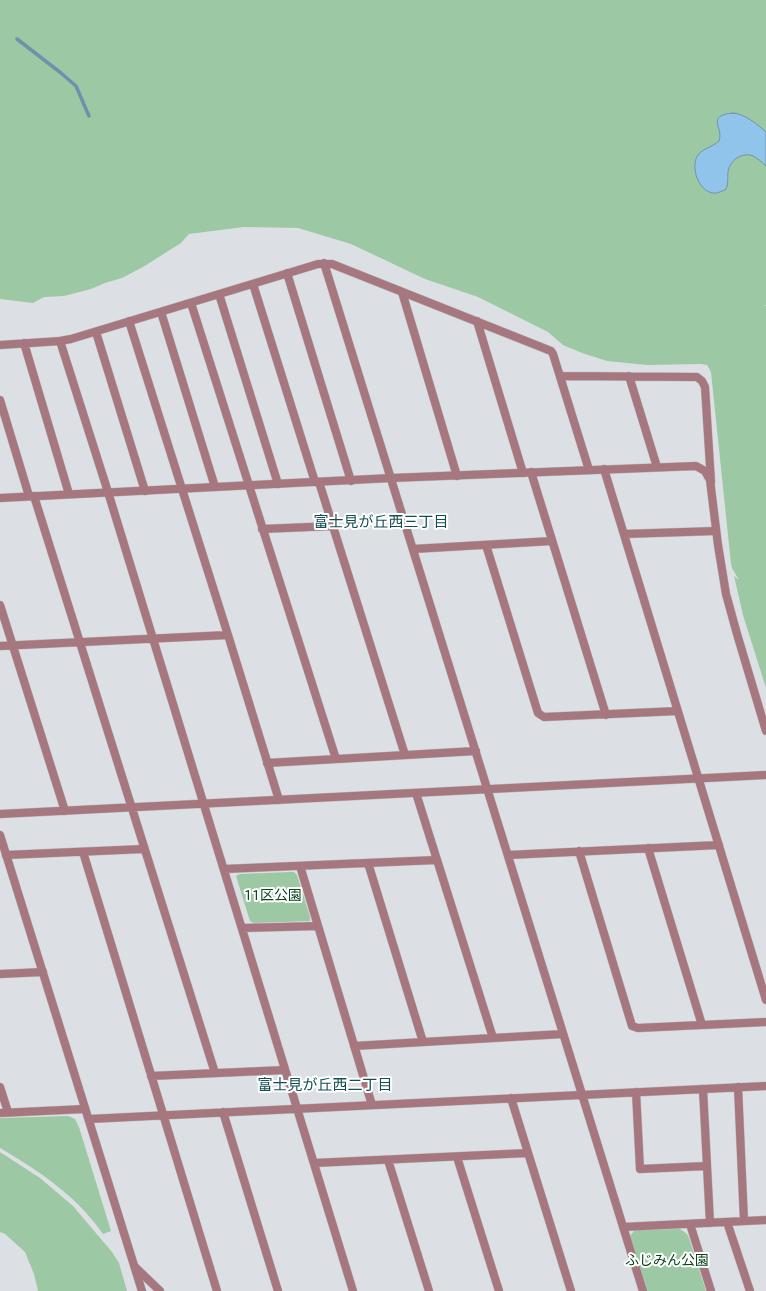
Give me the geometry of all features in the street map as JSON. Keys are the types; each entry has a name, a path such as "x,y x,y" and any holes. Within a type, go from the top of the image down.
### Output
{"street":[{"path":"0,344 60,341 96,332 318,264 332,264 550,350 553,354 589,470"},
{"path":"324,264 643,1291"},
{"path":"287,273 351,480"},
{"path":"253,284 317,482 333,526 405,755"},
{"path":"402,292 457,476"},
{"path":"219,294 278,484"},
{"path":"191,302 248,486 336,759"},
{"path":"161,312 215,487"},
{"path":"476,321 552,541 606,715"},
{"path":"128,322 182,489 278,800"},
{"path":"96,332 145,491"},
{"path":"60,341 108,492 353,1291"},
{"path":"24,343 69,494"},
{"path":"560,376 697,377 702,381 705,387 711,482 721,568 728,601 766,731"},
{"path":"629,376 657,467"},
{"path":"0,400 80,642 215,1073"},
{"path":"0,498 391,478 696,466 707,473 711,482"},
{"path":"604,469 766,1000"},
{"path":"262,529 333,526"},
{"path":"624,534 716,531"},
{"path":"413,549 552,541"},
{"path":"486,545 538,713 544,717 678,711"},
{"path":"0,605 65,811"},
{"path":"0,646 228,636"},
{"path":"267,763 476,751"},
{"path":"0,814 766,775"},
{"path":"416,793 493,1038"},
{"path":"0,835 142,1291"},
{"path":"508,855 718,845"},
{"path":"648,848 702,1025"},
{"path":"6,855 144,849"},
{"path":"579,851 632,1026 638,1028 766,1022"},
{"path":"83,852 217,1291"},
{"path":"224,870 437,860"},
{"path":"368,863 423,1042"},
{"path":"300,866 372,1105"},
{"path":"242,928 318,926"},
{"path":"0,974 43,972"},
{"path":"354,1046 563,1034"},
{"path":"151,1076 285,1070"},
{"path":"89,1119 766,1086"},
{"path":"0,1087 4,1112 85,1109"},
{"path":"738,1087 744,1221"},
{"path":"703,1089 710,1223"},
{"path":"636,1092 640,1169 707,1166"},
{"path":"511,1098 571,1291"},
{"path":"223,1112 278,1291"},
{"path":"314,1163 528,1153"},
{"path":"457,1157 499,1291"},
{"path":"388,1160 429,1291"},
{"path":"623,1227 766,1220"},
{"path":"728,1222 750,1291"},
{"path":"690,1224 711,1291"},
{"path":"135,1267 160,1291"}],"green space":[{"path":"0,0 766,0 766,305 764,306 766,306 766,688 743,615 734,576 739,580 731,564 711,372 707,365 647,365 607,361 582,353 563,345 548,332 478,297 425,279 351,244 298,228 244,227 189,234 181,243 143,267 122,278 91,289 64,296 44,297 33,303 0,299"},
{"name":"１１区公園","path":"294,872 297,875 310,921 254,923 250,921 236,876 240,874"},
{"path":"68,1116 75,1119 79,1127 111,1231 103,1234 93,1220 56,1185 0,1148 0,1118"},
{"path":"0,1152 40,1178 73,1206 112,1252 119,1263 127,1291 38,1291 34,1274 25,1252 5,1234 0,1232"},
{"name":"ふじみん公園","path":"680,1229 687,1234 689,1238 706,1291 647,1291 630,1236 634,1231 638,1230"}],"water":[{"path":"733,113 746,117 766,132 766,166 753,156 745,155 738,157 730,165 725,190 718,193 713,193 703,188 700,183 695,171 696,160 700,153 719,141 720,136 717,123 718,119 725,114"}],"waterway":[{"path":"17,39 76,86 89,116"}],"district":[{"name":"富士見が丘西三丁目","path":"381,523"},
{"name":"富士見が丘西二丁目","path":"325,1086"}]}
